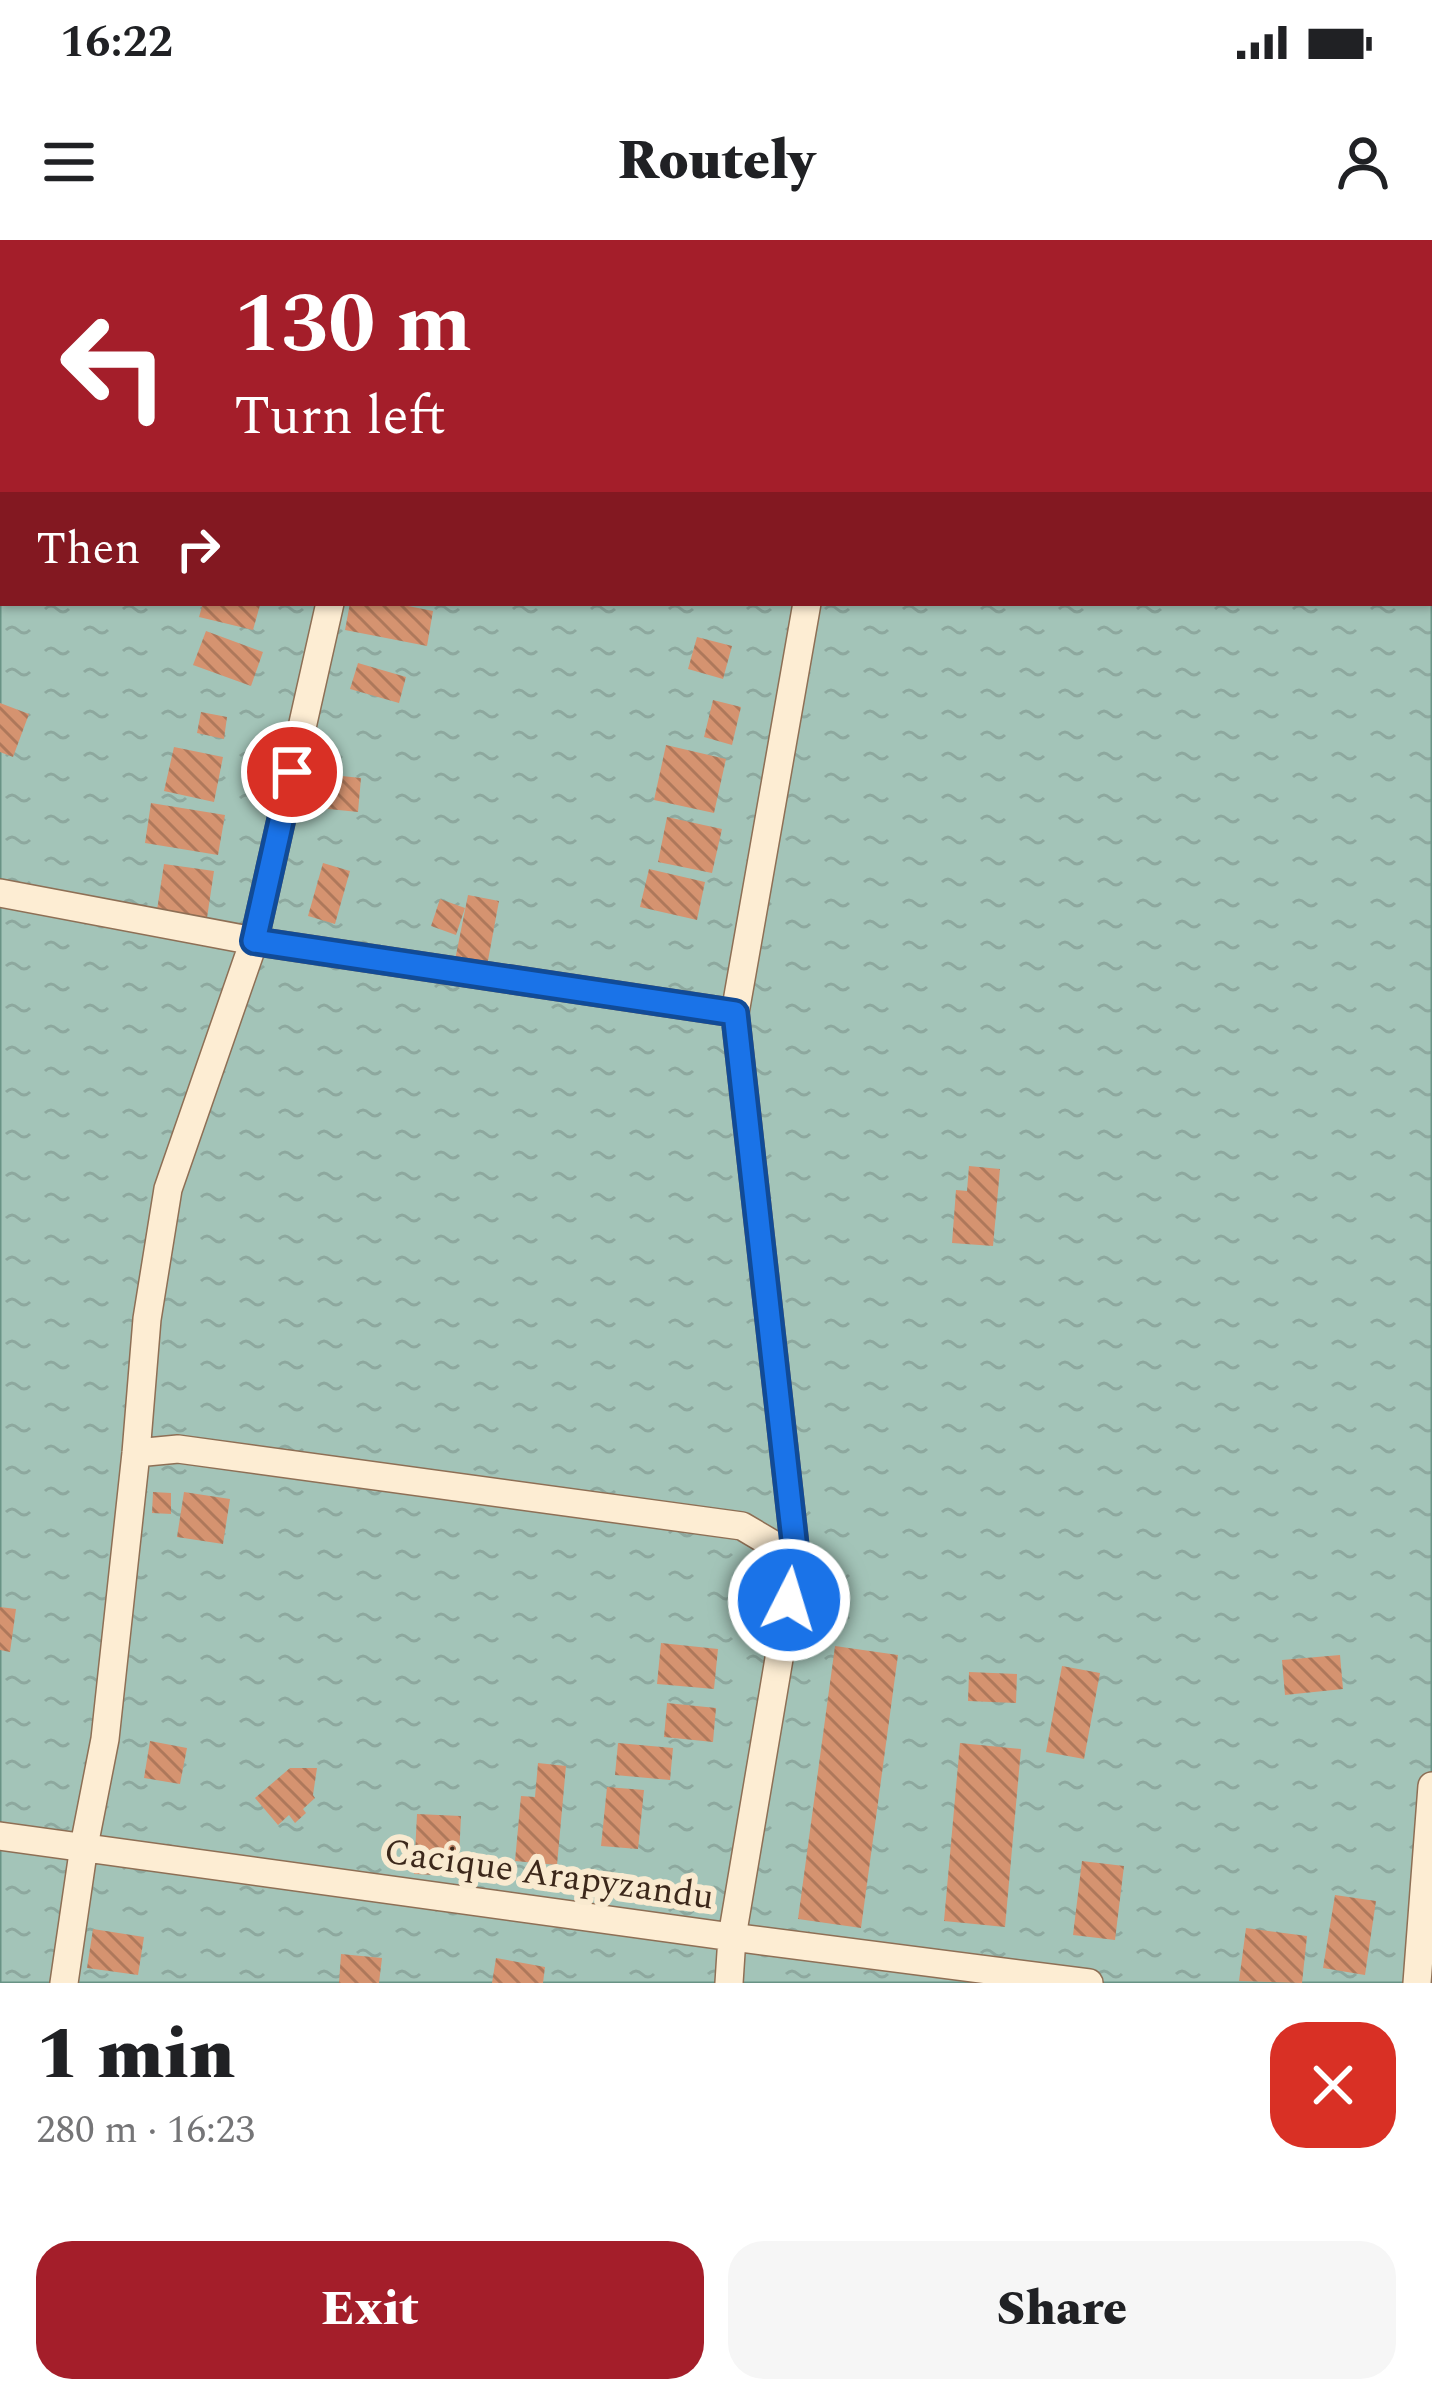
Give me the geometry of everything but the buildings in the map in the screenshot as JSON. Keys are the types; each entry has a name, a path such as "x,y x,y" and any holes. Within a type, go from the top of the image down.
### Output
{"street":[{"path":"64,1983 105,1738 147,1319 168,1189 254,941 329,606"},
{"path":"729,1983 796,1558 735,1013 806,606"},
{"path":"0,893 254,941 735,1013"},
{"path":"136,1453 178,1449 742,1526 796,1558"},
{"path":"1417,1983 1432,1786"},
{"name":"Cacique Arapyzandu","path":"0,1837 1088,1983"}],"water":[{"path":"0,606 1432,606 1432,1983 0,1983"}],"route":[{"path":"292,772 254,941 735,1013 796,1558 789,1600"}]}
